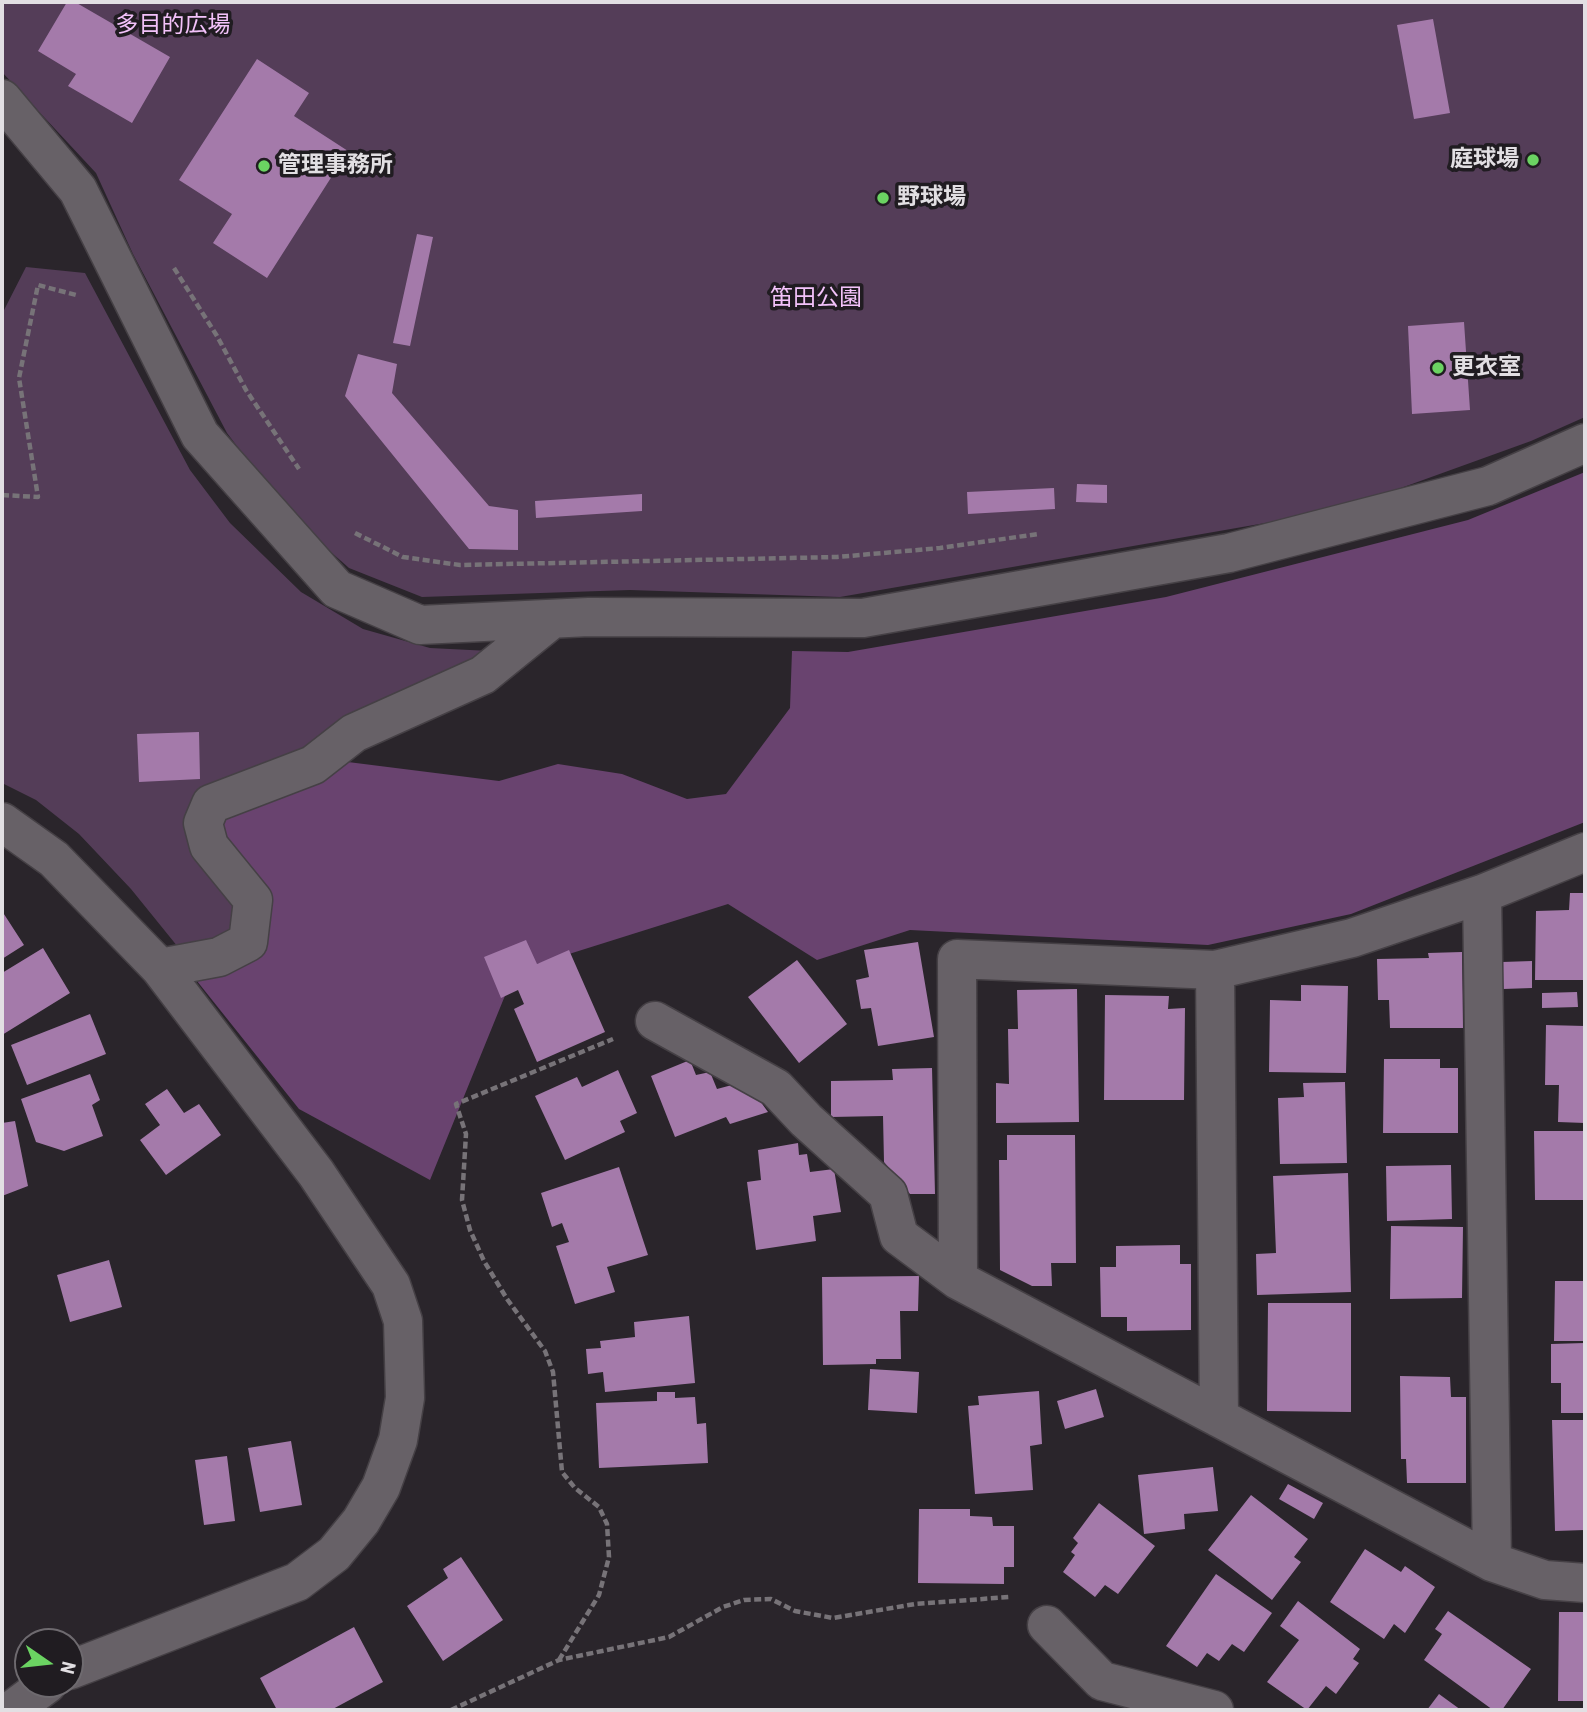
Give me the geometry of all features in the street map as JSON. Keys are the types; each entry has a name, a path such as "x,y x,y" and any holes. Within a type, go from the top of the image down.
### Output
{"street":[{"path":"2,99 78,190 200,435 337,589 420,625 552,619 877,615 1229,553 1488,486 1585,443"},
{"path":"160,968 219,957 248,942 253,901 209,846 203,823 211,804 313,765 354,733 483,675 552,619"},
{"path":"2,822 54,859 160,968 316,1173 391,1285 403,1321 405,1398 398,1440 381,1488 334,1555 297,1582 84,1665"},
{"path":"958,1280 957,959 1216,970 1352,938 1482,894 1585,852"},
{"path":"1482,894 1492,1562"},
{"path":"1216,970 1219,1418"},
{"path":"655,1021 776,1088 806,1120 888,1194 899,1236 958,1280 1492,1562 1545,1580 1585,1584"},
{"path":"1047,1625 1102,1681 1214,1710"},
{"path":"12,1710 28,1698"}],"path":[{"path":"167,256 217,336 246,390 301,472"},
{"path":"2,495 38,497 19,378 38,285 138,312"},
{"path":"349,527 358,536 403,557 460,565 837,557 940,548 1041,534"},
{"path":"559,1660 599,1595 608,1557 607,1524 599,1507 575,1488 562,1472 553,1372 507,1299 471,1230 462,1200 466,1134 456,1104 655,1021"},
{"path":"451,1710 559,1660 669,1637 723,1607 744,1600 771,1599 795,1611 833,1618 915,1604 992,1595 1013,1597 1028,1603 1047,1625"}],"green space":[{"name":"笛田公園","path":"2,2 1585,2 1585,417 1531,441 1340,510 840,597 630,590 422,597 349,568 289,515 227,433 133,254 96,173 2,72"},
{"path":"26,267 85,273 190,470 230,523 301,592 363,629 430,648 490,651 365,710 240,913 238,930 182,952 131,889 79,834 36,800 2,783 2,314"}],"shaded area":[{"path":"1585,472 1585,822 1351,914 1208,945 910,930 817,960 728,904 515,971 430,1180 299,1109 189,971 243,959 218,820 340,761 499,781 558,764 622,774 687,799 726,794 790,708 792,651 848,652 1166,597 1468,520"}],"building":[{"path":"67,2 75,2 170,57 132,123 68,86 76,74 38,51"},
{"path":"1433,19 1450,113 1414,119 1397,25"},
{"name":"管理事務所","path":"257,59 309,93 294,116 348,151 267,278 213,243 232,214 179,180"},
{"path":"417,234 433,237 410,346 393,343"},
{"name":"更衣室","path":"1464,322 1470,410 1412,414 1408,326"},
{"path":"358,354 397,364 392,393 489,506 518,510 518,550 469,549 345,396"},
{"path":"1077,484 1107,485 1107,503 1076,502"},
{"path":"1054,488 1055,509 968,514 967,492"},
{"path":"642,494 642,511 536,518 535,501"},
{"path":"199,732 200,779 139,782 137,734"},
{"path":"1570,893 1585,893 1585,980 1535,980 1536,911 1569,910"},
{"path":"2,911 24,945 2,959"},
{"path":"526,940 537,964 569,950 605,1032 537,1062 514,1009 524,1004 518,990 501,998 484,957"},
{"path":"918,942 934,1037 878,1046 871,1008 861,1009 856,980 869,977 864,950"},
{"path":"43,948 70,993 2,1035 2,973"},
{"path":"1462,952 1463,1028 1390,1028 1389,1000 1378,1000 1377,959 1429,958 1428,953"},
{"path":"797,960 847,1024 799,1063 748,997"},
{"path":"1532,961 1532,988 1503,989 1502,962"},
{"path":"1301,985 1348,986 1346,1073 1269,1072 1270,1000 1301,1001"},
{"path":"1077,989 1079,1122 996,1123 996,1083 1009,1084 1008,1029 1018,1029 1017,990"},
{"path":"1577,992 1578,1007 1542,1008 1542,993"},
{"path":"1105,995 1169,996 1168,1009 1185,1008 1184,1100 1104,1100"},
{"path":"90,1014 106,1054 27,1085 11,1045"},
{"path":"1546,1025 1585,1026 1585,1123 1558,1122 1559,1085 1545,1085"},
{"path":"1384,1059 1440,1059 1440,1068 1458,1068 1458,1133 1383,1133"},
{"path":"690,1060 696,1075 710,1072 717,1089 732,1085 760,1101 768,1112 730,1124 726,1117 675,1137 651,1076"},
{"path":"932,1068 935,1194 910,1194 884,1162 883,1116 831,1117 831,1081 893,1080 892,1069"},
{"path":"618,1070 637,1113 620,1121 625,1132 565,1160 535,1096 577,1077 582,1087"},
{"path":"90,1074 100,1100 92,1105 103,1136 64,1151 36,1142 21,1099"},
{"path":"1345,1082 1347,1163 1280,1164 1278,1098 1304,1097 1303,1083"},
{"path":"167,1089 184,1113 199,1104 221,1135 166,1175 140,1140 160,1125 145,1104"},
{"path":"15,1121 28,1186 2,1196 2,1123"},
{"path":"1534,1131 1585,1131 1585,1200 1535,1200"},
{"path":"1007,1135 1075,1135 1076,1263 1051,1263 1052,1286 1032,1286 1000,1270 999,1160 1007,1160"},
{"path":"798,1143 799,1155 807,1154 810,1172 834,1169 841,1212 813,1216 816,1241 756,1250 747,1182 761,1180 758,1150"},
{"path":"1451,1165 1452,1219 1387,1221 1386,1166"},
{"path":"619,1167 648,1255 607,1267 615,1292 575,1304 556,1246 569,1242 562,1223 552,1227 541,1193"},
{"path":"1348,1173 1351,1292 1257,1295 1256,1254 1276,1253 1273,1176"},
{"path":"1391,1226 1463,1227 1462,1298 1390,1299"},
{"path":"1180,1245 1180,1264 1191,1264 1191,1330 1127,1331 1127,1317 1101,1317 1100,1267 1116,1267 1116,1246"},
{"path":"109,1260 122,1307 70,1322 57,1275"},
{"path":"919,1276 918,1311 900,1311 901,1359 876,1359 876,1364 823,1365 822,1277"},
{"path":"1555,1281 1585,1281 1585,1341 1554,1341"},
{"path":"1268,1303 1351,1303 1351,1412 1267,1411"},
{"path":"689,1316 695,1383 605,1392 603,1372 588,1374 586,1349 601,1348 600,1341 635,1337 634,1322"},
{"path":"1585,1343 1585,1413 1561,1413 1561,1383 1551,1383 1551,1344"},
{"path":"870,1369 919,1372 917,1413 868,1410"},
{"path":"1400,1376 1450,1377 1451,1397 1466,1397 1466,1483 1407,1483 1406,1459 1401,1459"},
{"path":"1096,1389 1104,1417 1065,1429 1057,1401"},
{"path":"1039,1391 1042,1444 1030,1446 1033,1490 975,1494 968,1406 979,1405 978,1396"},
{"path":"657,1392 675,1392 675,1398 695,1397 697,1424 706,1423 708,1463 599,1468 596,1403 657,1401"},
{"path":"1552,1420 1585,1420 1585,1530 1555,1531"},
{"path":"291,1441 302,1505 260,1512 248,1448"},
{"path":"227,1456 235,1521 204,1525 195,1460"},
{"path":"1213,1467 1218,1511 1184,1514 1185,1529 1144,1534 1138,1475"},
{"path":"1288,1484 1323,1503 1314,1519 1279,1499"},
{"path":"1251,1495 1308,1539 1294,1557 1301,1562 1272,1600 1208,1550"},
{"path":"1099,1503 1155,1546 1118,1594 1105,1585 1095,1597 1063,1572 1075,1555 1071,1552 1078,1543 1073,1538"},
{"path":"919,1509 970,1509 970,1516 992,1517 993,1526 1014,1526 1014,1567 1004,1567 1004,1584 918,1583"},
{"path":"1365,1549 1401,1572 1405,1566 1435,1587 1405,1633 1394,1624 1384,1639 1330,1602"},
{"path":"461,1557 503,1620 443,1661 407,1606 448,1578 443,1569"},
{"path":"1216,1574 1272,1613 1244,1652 1232,1644 1219,1661 1207,1653 1197,1667 1166,1646"},
{"path":"1298,1601 1360,1649 1353,1659 1359,1663 1336,1694 1326,1686 1307,1710 1267,1682 1299,1640 1280,1626"},
{"path":"1448,1611 1531,1669 1502,1710 1493,1710 1424,1660 1442,1634 1435,1629"},
{"path":"1559,1612 1585,1612 1585,1701 1558,1701"},
{"path":"354,1627 383,1682 331,1710 277,1710 260,1678"},
{"path":"1439,1694 1461,1710 1427,1710"}],"place":[{"name":"庭球場","path":"1533,160"},
{"name":"管理事務所","path":"264,166"},
{"name":"野球場","path":"883,198"},
{"name":"更衣室","path":"1438,368"}],"park label":[{"name":"多目的広場","path":"173,26"}]}
